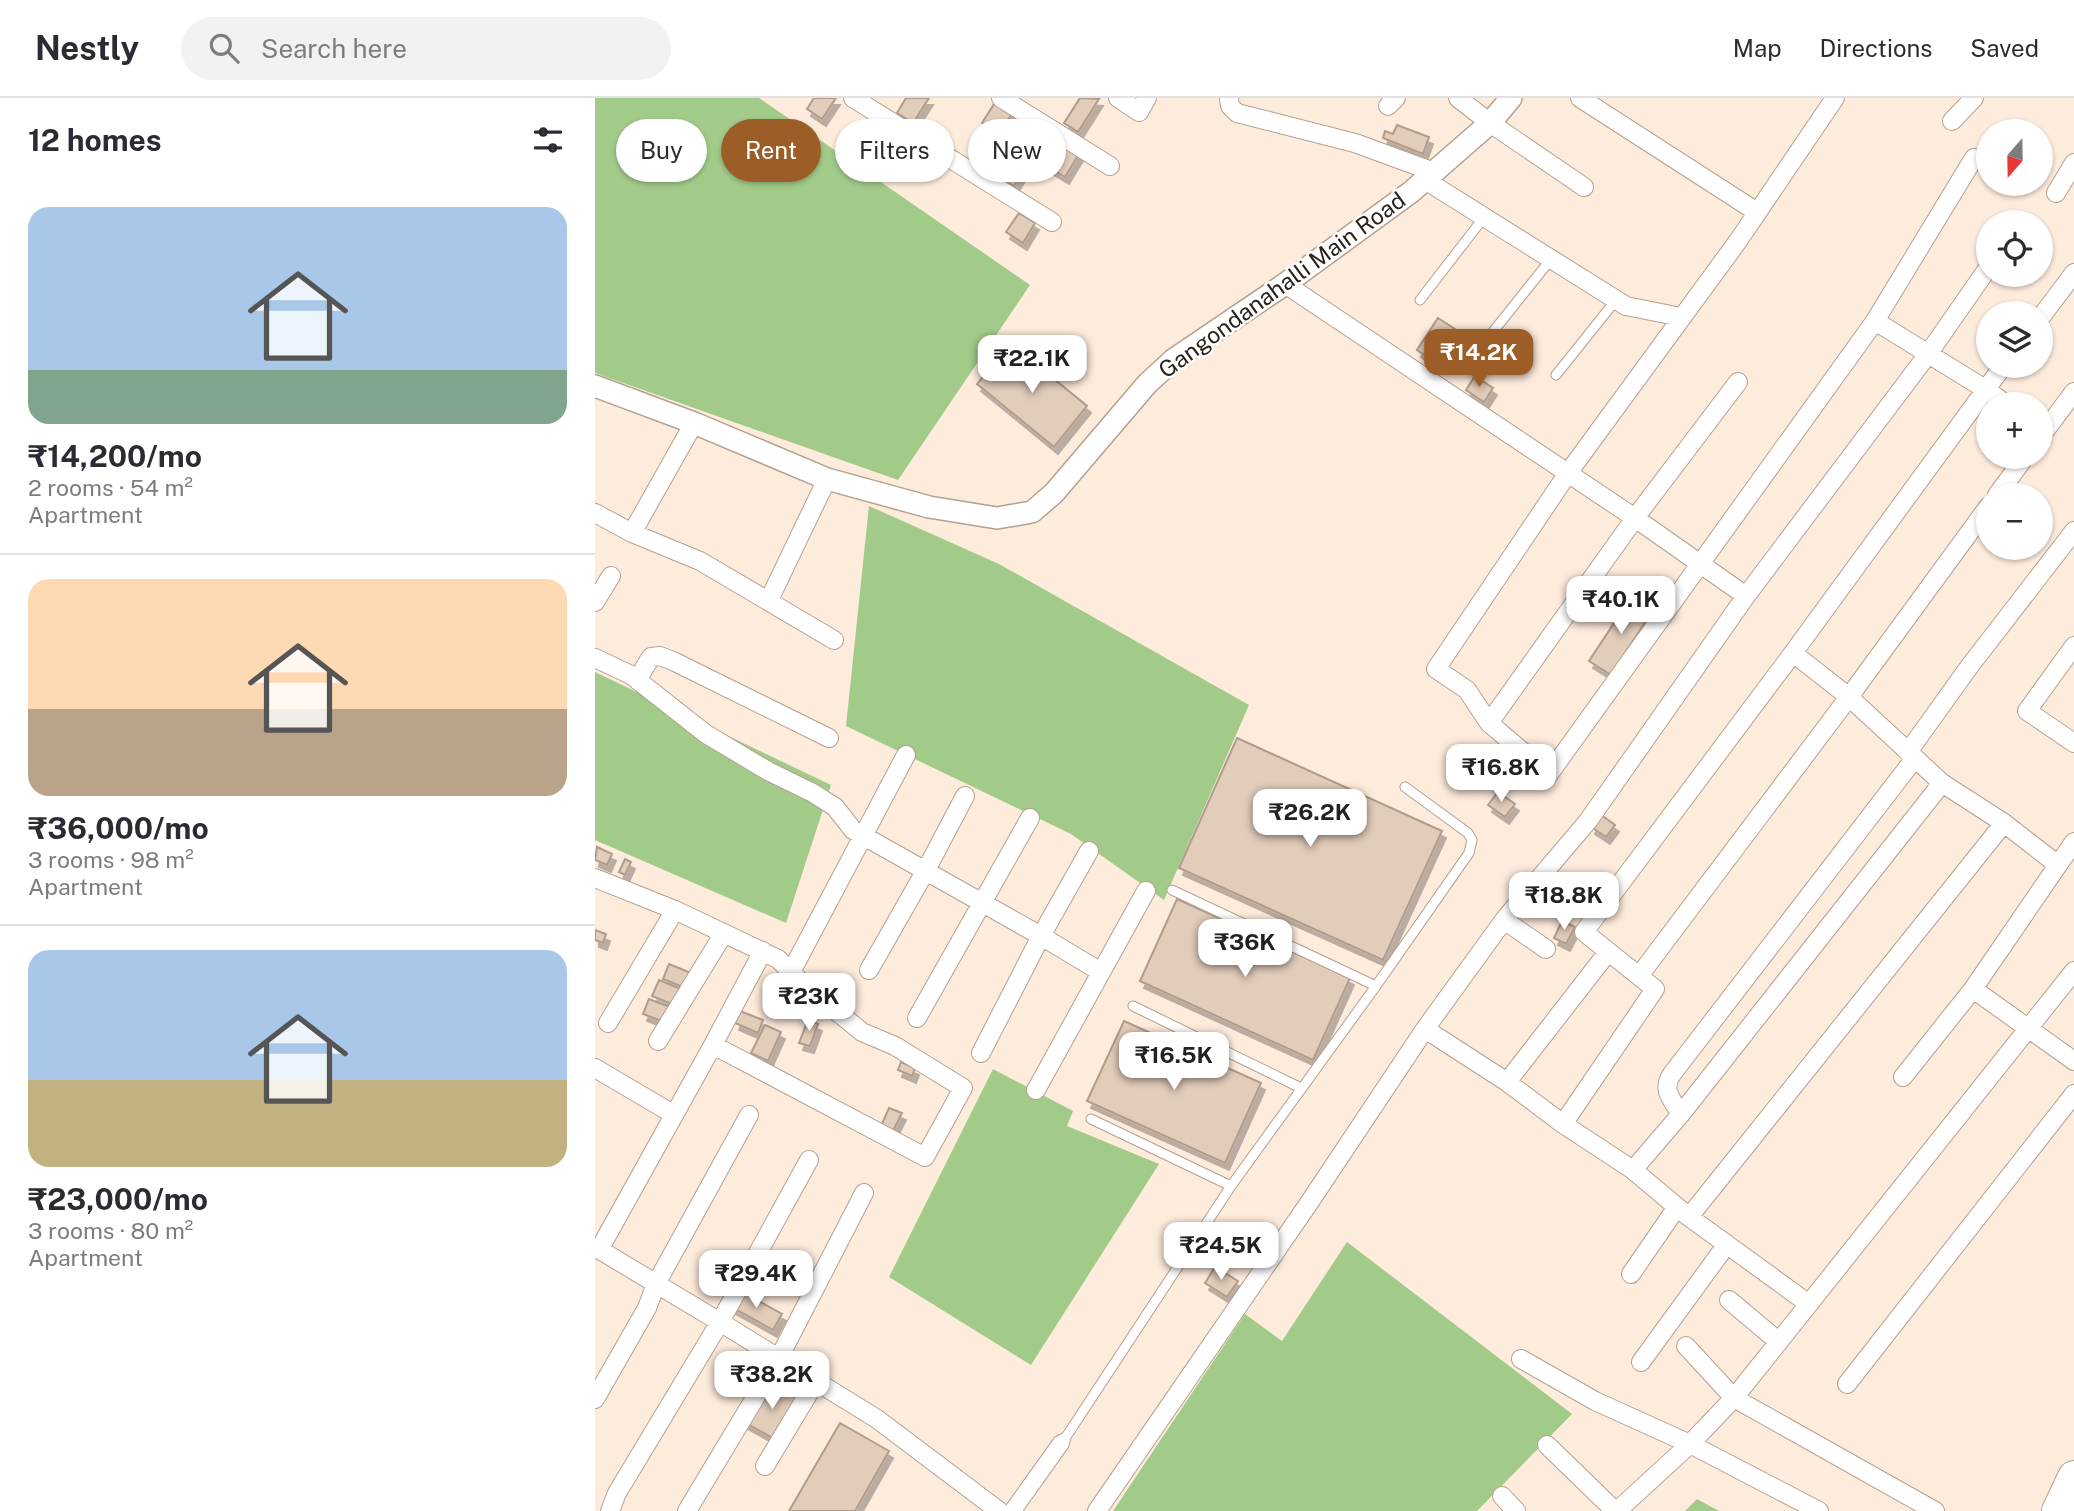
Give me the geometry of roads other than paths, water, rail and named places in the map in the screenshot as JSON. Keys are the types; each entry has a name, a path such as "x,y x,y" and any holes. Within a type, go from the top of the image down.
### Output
{"highway":[{"path":"2058,1511 2074,1477"}],"street":[{"path":"853,98 1052,222"},
{"path":"1001,98 1110,166"},
{"path":"1118,98 1139,112 1147,98"},
{"path":"1229,98 1230,106 1237,113 1355,143 1429,176 1485,216 1626,306 1681,317"},
{"path":"1458,98 1584,187"},
{"name":"Gangondanahalli Main Road","path":"595,386 694,423 827,479 929,507 997,518 1032,512 1054,494 1147,384 1173,360 1369,224 1490,123 1511,98"},
{"path":"1580,98 1758,212"},
{"path":"1835,98 1758,212 1568,473 1436,669 1467,690 1489,723 1549,774 1875,321 1974,158"},
{"path":"1952,121 1975,98"},
{"path":"2056,193 2074,163"},
{"path":"2053,301 2074,273"},
{"path":"1285,284 1635,518 1746,596"},
{"path":"1097,1511 1425,1029 1504,920 1588,821 1746,596 1928,354 1976,285"},
{"path":"1875,321 1989,392"},
{"path":"1563,1124 1655,989 1584,932 1793,653 1994,378"},
{"path":"1489,723 1635,518 1738,382"},
{"path":"2053,417 2074,392"},
{"path":"632,533 694,423"},
{"path":"769,600 827,479"},
{"path":"595,513 632,533 699,561 834,640"},
{"path":"1639,976 1976,523"},
{"path":"1681,1114 1666,1091 1666,1082 1912,755 1969,667 2074,531"},
{"path":"595,602 611,576"},
{"path":"2074,646 2027,711 2074,743"},
{"path":"1793,653 1849,697 1942,783 2004,823 2057,866"},
{"path":"637,680 651,657 660,656 829,738"},
{"path":"595,658 637,680 706,734 835,807 853,830 1101,972"},
{"path":"791,972 906,755"},
{"path":"1633,1170 1681,1114 1942,783"},
{"path":"869,970 965,796"},
{"path":"917,1018 1030,818"},
{"path":"1631,1274 2004,823"},
{"path":"1903,1077 1973,989 2074,842"},
{"path":"981,1053 1041,936 1089,851"},
{"path":"595,878 675,910 778,959 838,1014 862,1032 895,1046 963,1088 925,1157 713,1045"},
{"path":"1036,1090 1146,891"},
{"path":"608,1023 675,910"},
{"path":"1504,920 1546,949"},
{"path":"658,1041 724,933"},
{"path":"763,951 713,1045 597,1248 877,1419 999,1511"},
{"path":"1507,1083 1608,952"},
{"path":"1547,1445 1616,1511 1690,1444 1734,1398 2074,971"},
{"path":"1973,989 2074,1061"},
{"path":"1425,1029 1633,1170 1683,1212 1809,1304"},
{"path":"595,1068 673,1114"},
{"path":"1847,1384 2074,1094"},
{"path":"595,1399 647,1308 656,1284 749,1115"},
{"path":"610,1511 617,1493 720,1322 809,1160"},
{"path":"687,1511 779,1358 864,1193"},
{"path":"1641,1362 1727,1244"},
{"path":"1729,1300 1779,1342"},
{"path":"1686,1346 1734,1398 1935,1511"},
{"path":"1521,1359 1595,1401 1690,1444 1819,1511"},
{"path":"765,1466 816,1381"},
{"path":"1501,1496 1517,1511"}],"lane":[{"path":"1420,300 1485,216"},
{"path":"1488,338 1551,258"},
{"path":"1556,376 1616,300"},
{"path":"1017,1511 1064,1445 1066,1437 1231,1186 1466,860 1472,846 1468,833 1405,787"},
{"path":"1172,890 1376,986"},
{"path":"1133,1006 1301,1088"},
{"path":"1091,1119 1231,1186"},
{"path":"1009,1511 1058,1441 1066,1437"}]}
